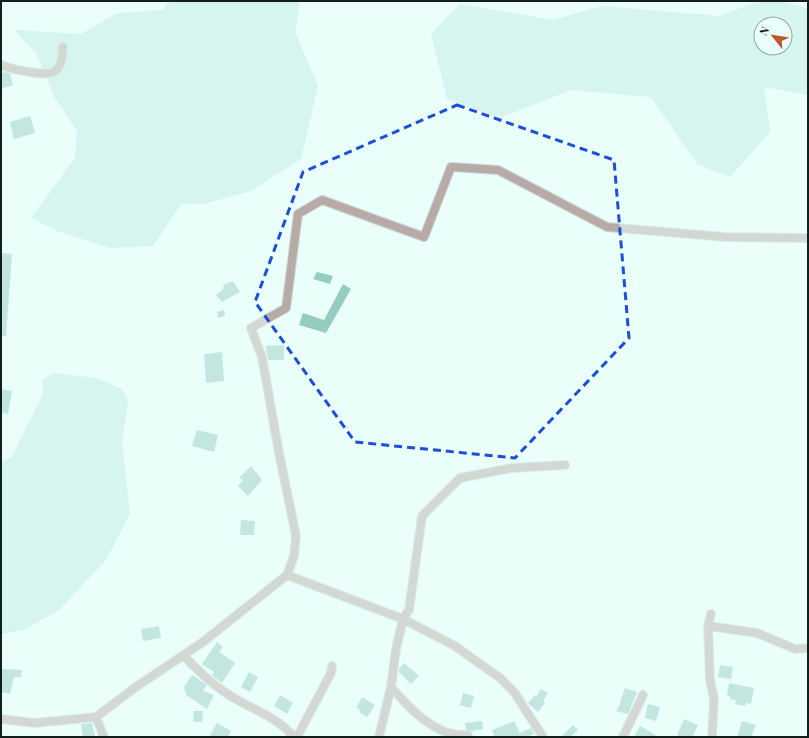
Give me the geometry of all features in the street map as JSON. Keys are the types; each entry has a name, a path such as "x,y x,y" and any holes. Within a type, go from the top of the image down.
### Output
{"street":[{"path":"1,65 13,69 50,74 58,69 62,60 63,47"},
{"path":"1,719 35,722 96,717 133,689 203,642 287,575 294,556 296,536 278,453 262,357 251,328 286,308 298,214 322,200 424,237 451,167 498,170 607,227 724,237 808,238"},
{"path":"379,737 391,686 402,619 409,610 422,516 460,478 512,468 565,465"},
{"path":"287,575 402,619 455,646 500,678 514,692 543,737"},
{"path":"711,614 708,626 710,680 714,699 712,737"},
{"path":"708,626 757,633 795,648 808,648"},
{"path":"184,656 200,672 222,690 282,725 294,737"},
{"path":"297,737 331,673 332,666"},
{"path":"391,686 407,705 422,718 444,731 468,735"},
{"path":"623,737 643,695"},
{"path":"96,717 104,737"}],"highlighted area":[{"path":"457,105 614,160 629,338 515,458 355,442 255,302 303,172"}],"green space":[{"path":"170,1 300,1 295,32 318,86 301,159 251,191 204,204 181,204 153,246 110,248 57,231 31,218 75,158 77,131 55,98 36,53 14,30 81,34 118,13 162,10"},
{"path":"759,1 783,1 808,9 808,95 764,87 770,132 730,177 697,164 651,97 571,90 500,118 447,99 431,34 460,4 553,20 602,6 719,16"},
{"path":"54,373 96,378 122,389 128,402 122,442 130,514 106,560 59,610 24,630 1,634 1,463 12,457 43,394 42,380"}],"building":[{"path":"5,72 10,74 13,85 1,89 1,73"},
{"path":"30,116 35,133 14,139 10,122"},
{"path":"1,253 12,254 6,336 1,336"},
{"path":"317,272 333,276 330,284 313,279"},
{"path":"233,281 240,292 222,302 216,295 224,288 223,285"},
{"path":"343,284 351,289 326,333 299,325 303,313 324,320"},
{"path":"224,310 225,316 218,318 217,312"},
{"path":"284,345 284,360 268,360 266,346"},
{"path":"222,352 224,381 206,383 204,354"},
{"path":"1,389 12,391 8,414 1,413"},
{"path":"197,430 218,435 214,452 192,446"},
{"path":"251,466 262,480 248,496 238,486 243,480 239,478"},
{"path":"241,520 255,521 254,535 240,535"},
{"path":"159,626 161,638 143,641 141,629"},
{"path":"217,642 223,647 219,652 235,663 222,683 212,675 214,672 202,664"},
{"path":"404,663 419,676 411,684 399,672 399,669"},
{"path":"720,665 733,667 731,679 718,677"},
{"path":"1,669 22,670 21,677 14,677 10,694 1,692"},
{"path":"249,672 258,677 250,692 241,687"},
{"path":"192,675 207,685 203,691 214,695 207,709 186,695 184,687"},
{"path":"729,683 754,688 751,704 746,703 745,706 735,704 736,700 730,699 730,696 727,695"},
{"path":"625,688 637,692 628,714 616,711 621,703 620,702"},
{"path":"541,689 548,693 543,701 545,703 538,712 528,703 535,695 537,696"},
{"path":"463,693 474,696 471,708 460,705"},
{"path":"280,695 293,703 287,714 274,706"},
{"path":"362,697 375,705 367,717 359,712 361,710 356,708"},
{"path":"648,704 660,707 656,721 645,718"},
{"path":"194,711 203,711 202,722 193,722"},
{"path":"684,719 698,725 692,737 682,737 677,735"},
{"path":"482,721 483,729 472,731 466,730 465,723"},
{"path":"514,721 520,733 531,728 534,734 526,737 494,737 492,730"},
{"path":"742,721 756,725 751,737 737,737"},
{"path":"92,723 95,737 83,737 81,724"},
{"path":"217,723 231,731 228,737 213,737 210,735"},
{"path":"573,725 578,730 570,737 561,737"},
{"path":"640,726 659,737 634,737"}]}
